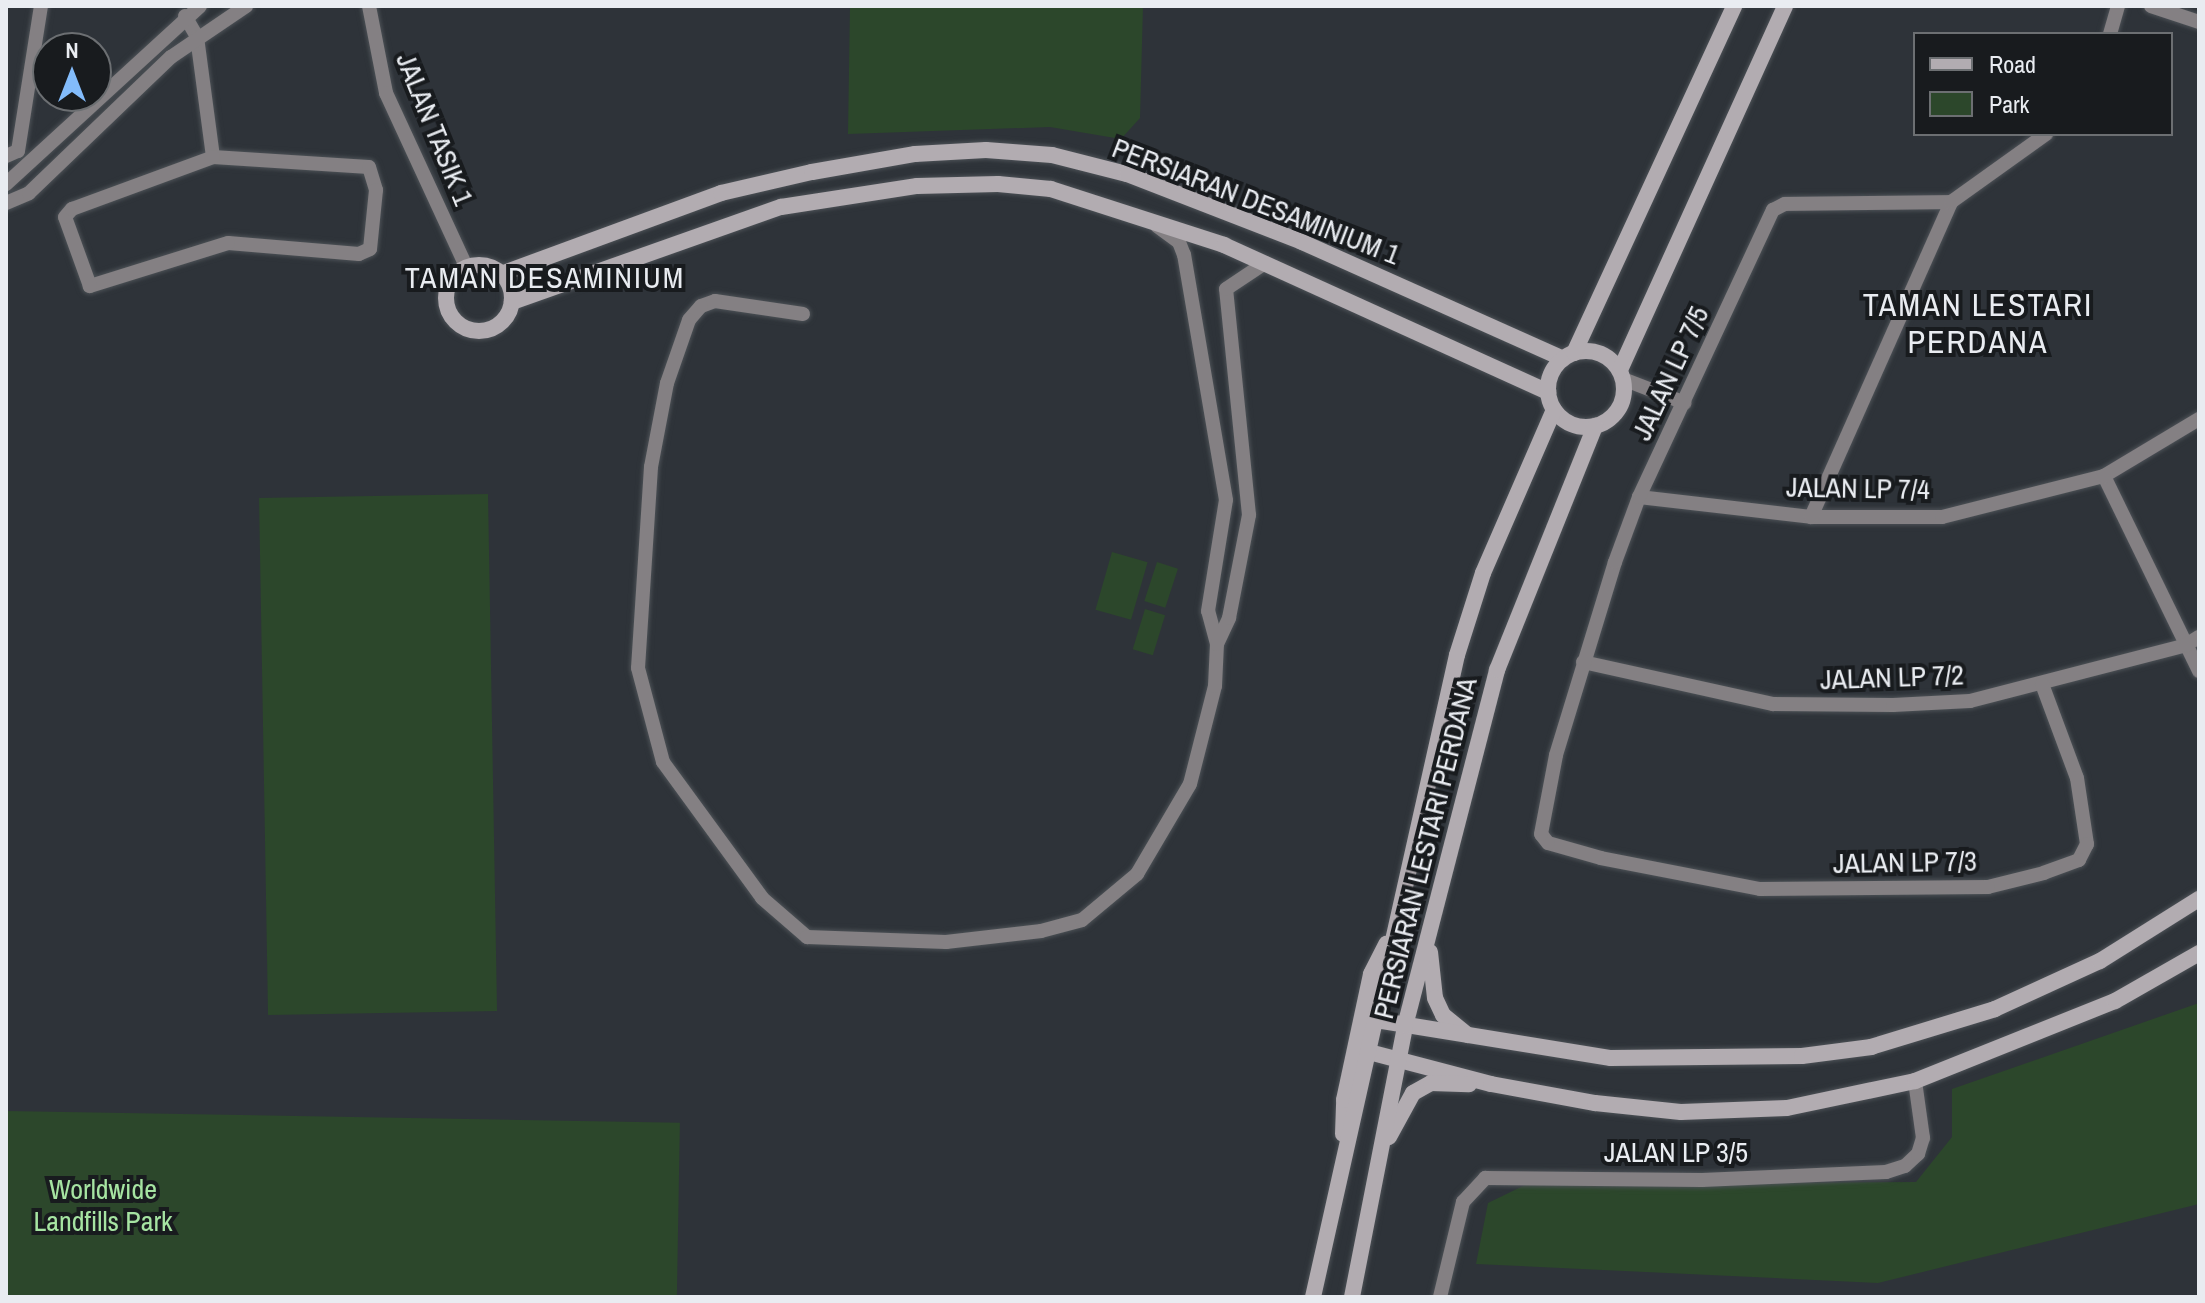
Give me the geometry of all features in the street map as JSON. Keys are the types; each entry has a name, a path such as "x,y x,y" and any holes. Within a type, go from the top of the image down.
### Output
{"street":[{"path":"6,156 18,151 41,6"},
{"path":"6,184 185,16 200,6"},
{"path":"6,203 29,193 197,37 246,6"},
{"name":"JALAN TASIK 1","path":"369,6 386,93 467,268"},
{"path":"1734,6 1568,356 1554,368 1548,392 1554,410 1572,424 1595,426 1620,407 1621,374 1785,6"},
{"path":"2111,32 2118,6"},
{"path":"2151,6 2199,22"},
{"path":"185,16 197,37 213,157"},
{"path":"1811,517 1951,202 2043,136"},
{"name":"PERSIARAN DESAMINIUM 1","path":"501,274 721,193 915,154 1000,151 1052,155 1127,174 1302,242 1568,356"},
{"path":"213,157 369,167 376,190 370,249 359,254 228,243 90,286 65,217 72,209 213,157"},
{"name":"PERSIARAN DESAMINIUM 1","path":"512,302 781,207 917,186 998,184 1051,189 1265,263 1548,392"},
{"name":"JALAN LP 7/5","path":"1548,843 1542,823 1583,662 1639,497 1778,206 1951,202"},
{"path":"803,314 715,301 701,306 689,320 667,383 651,467 638,668 663,762 762,898 807,937 962,940 1041,931 1082,920 1107,904 1137,874 1190,784 1215,686 1217,644 1208,611 1226,500 1184,255 1179,242 1152,222"},
{"path":"1217,644 1229,618 1249,515 1226,289 1265,263"},
{"path":"485,266 501,274 512,302 495,327 477,331 459,325 447,309 447,289 467,268 485,266"},
{"path":"1568,356 1600,353 1621,374 1685,403"},
{"name":"PERSIARAN LESTARI PERDANA","path":"1313,1297 1461,642 1483,573 1554,410"},
{"name":"JALAN LP 7/4","path":"1639,497 1811,517 1942,517 2104,476 2199,419"},
{"name":"PERSIARAN LESTARI PERDANA","path":"1352,1297 1405,1026 1497,670 1595,426"},
{"path":"2104,476 2192,641 2199,671"},
{"name":"JALAN LP 7/2","path":"1583,662 1790,706 1970,701 2192,641"},
{"name":"JALAN LP 7/3","path":"1548,843 1760,889 1988,887 2044,873 2079,860 2087,844 2077,778 2042,684"},
{"path":"1376,1020 1473,1039 1611,1058 1682,1060 1871,1047 1995,1009 2100,961 2199,899"},
{"path":"1343,1168 1344,1100 1371,974 1397,920"},
{"path":"1429,935 1435,998 1443,1015 1473,1039"},
{"path":"1369,1052 1491,1084 1681,1112 1787,1108 1915,1081 2115,1001 2199,953"},
{"name":"JALAN LP 3/5","path":"1440,1297 1463,1202 1485,1178 1702,1180 1886,1172 1905,1166 1918,1154 1923,1138 1915,1081"},
{"path":"1380,1156 1413,1093 1431,1083 1491,1084"}],"green space":[{"path":"850,6 1143,6 1140,118 1121,139 1050,127 848,134"},
{"path":"488,494 497,1011 268,1015 259,498"},
{"path":"1112,552 1148,562 1131,620 1095,610"},
{"path":"1157,562 1178,569 1165,608 1144,601"},
{"path":"1145,609 1165,615 1153,655 1133,649"},
{"path":"2199,1003 2199,1204 1878,1283 1476,1264 1488,1203 1527,1184 1916,1182 1952,1137 1952,1089"},
{"name":"Worldwide Landfills Park","path":"6,1111 680,1123 677,1297 6,1297"}],"district":[{"name":"TAMAN DESAMINIUM","path":"545,277"},
{"name":"TAMAN LESTARI PERDANA","path":"1978,324"}]}
